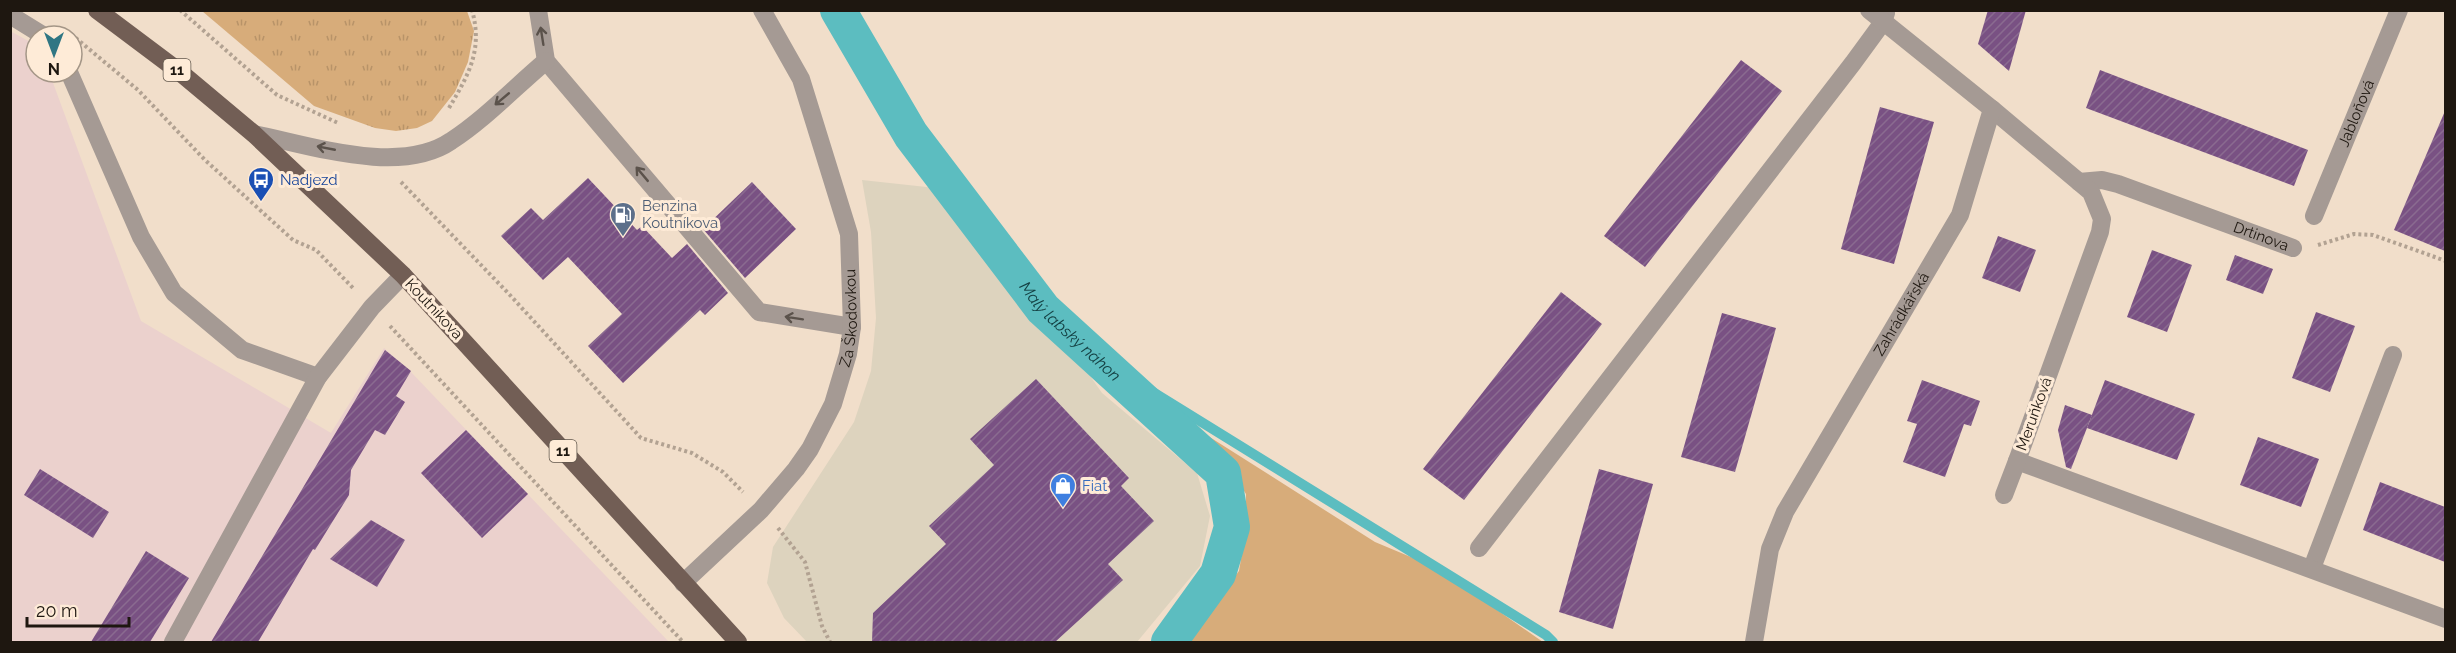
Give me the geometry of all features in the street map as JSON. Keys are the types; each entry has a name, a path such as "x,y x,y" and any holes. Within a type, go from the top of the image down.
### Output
{"main road":[{"name":"Koutníkova","path":"97,10 181,73 254,134 403,275 738,642"}],"street":[{"path":"538,10 546,61 759,312 852,327"},
{"name":"Za Škodovkou","path":"683,583 760,510 796,469 823,427 842,379 852,327 849,234 801,79 762,10"},
{"name":"Jabloňová","path":"2314,216 2399,10"},
{"path":"1479,548 1880,14 1992,109"},
{"path":"10,15 25,24"},
{"path":"254,134 386,159 423,153 450,142 546,61"},
{"path":"74,84 141,237 174,293 242,350 318,377"},
{"name":"Meruňková","path":"1992,109 2091,192 2102,219 2100,232 2017,461 2445,619"},
{"name":"Zahrádkářská","path":"1754,642 1770,549 1785,512 1960,215 1992,109"},
{"name":"Drtinova","path":"2079,182 2102,180 2118,184 2293,248"},
{"path":"173,642 318,377 372,307 403,275"},
{"path":"2312,568 2393,355"},
{"path":"2004,495 2017,461"}],"path":[{"path":"180,10 277,95 342,125"},
{"path":"448,109 465,81 477,43 472,10"},
{"path":"84,45 138,90 205,160 292,240 316,250 372,307 683,642"},
{"path":"386,159 404,186 509,294 641,438 692,453 716,467 793,544 805,562 822,626 830,642"},
{"name":"Drtinova","path":"2293,248 2326,244 2354,234 2373,235 2445,261"}],"shaded area":[{"path":"10,31 24,39 24,84 53,84 141,321 331,433 384,348 410,371 669,642 11,642"},
{"path":"862,180 954,190 981,220 1102,393 1197,473 1210,516 1200,566 1137,642 807,642 784,618 767,583 773,547 854,422 871,371 876,318 871,232"}],"green space":[{"path":"202,11 467,11 474,31 468,62 455,92 432,121 417,128 396,131 375,128 314,106"},
{"path":"1208,436 1375,542 1437,568 1543,642 1185,642 1239,571 1246,529 1246,494"}],"building":[{"path":"1988,10 2026,10 2009,71 1978,44"},
{"path":"1741,60 1782,91 1645,267 1604,236"},
{"path":"2100,70 2308,150 2294,186 2086,108"},
{"path":"1880,107 1934,122 1894,264 1841,249"},
{"path":"2445,111 2445,251 2394,230"},
{"path":"588,178 637,230 642,226 672,258 687,244 728,293 705,315 700,310 623,383 588,346 622,314 568,257 543,280 501,236 531,208 543,220"},
{"path":"752,182 796,229 745,278 703,229"},
{"path":"1998,236 2036,250 2020,292 1982,278"},
{"path":"2152,250 2192,265 2167,332 2127,317"},
{"path":"2235,255 2273,269 2263,294 2226,280"},
{"path":"1561,292 1602,324 1464,500 1423,469"},
{"path":"2316,312 2355,326 2330,392 2292,378"},
{"path":"1722,313 1776,328 1735,472 1681,457"},
{"path":"385,350 411,371 396,396 405,402 385,435 375,430 351,470 349,495 315,550 313,549 258,642 211,642"},
{"name":"Fiat","path":"1036,379 1129,478 1121,486 1154,521 1108,564 1123,580 1055,642 872,642 873,613 946,544 929,526 994,465 970,439"},
{"path":"1922,380 1980,401 1971,426 1964,424 1945,477 1903,462 1917,424 1907,421"},
{"path":"2105,380 2195,414 2177,460 2087,428"},
{"path":"2065,405 2092,415 2071,469 2066,467 2058,430"},
{"path":"466,430 528,494 482,538 421,473"},
{"path":"2258,437 2319,459 2301,507 2240,485"},
{"path":"40,469 109,512 93,538 24,495"},
{"path":"1599,469 1653,484 1613,629 1559,612"},
{"path":"2380,482 2445,507 2445,562 2363,530"},
{"path":"371,520 405,540 377,587 330,559"},
{"path":"146,551 189,578 150,642 91,642"}],"waterway":[{"name":"Malý labský náhon","path":"838,10 911,135 1043,309 1223,473 1232,527 1218,574 1169,642"},
{"path":"1093,355 1546,635 1553,642"}],"place":[{"name":"Nadjezd","path":"261,203"},
{"name":"Benzina Koutníkova","path":"623,238"},
{"name":"Fiat","path":"1063,509"}]}
